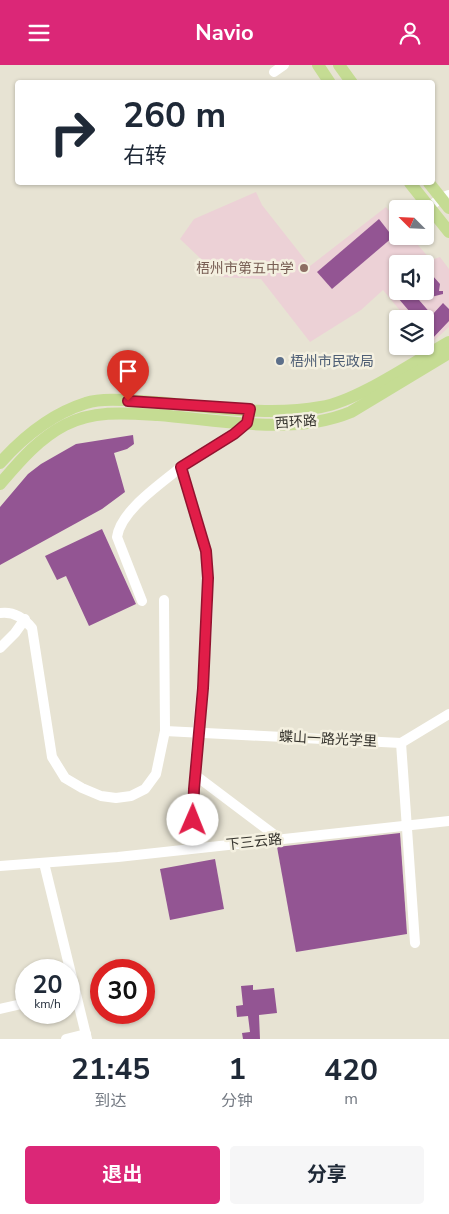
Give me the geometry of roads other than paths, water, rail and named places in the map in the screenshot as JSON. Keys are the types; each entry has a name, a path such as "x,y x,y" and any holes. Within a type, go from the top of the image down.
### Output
{"main road":[{"path":"318,65 328,80"},
{"path":"339,65 350,80"},
{"path":"412,185 423,200"},
{"path":"431,185 445,196 449,208"},
{"path":"434,213 449,232"},
{"name":"西环路","path":"0,463 16,445 46,420 87,402 128,401 250,409 311,409 338,403 356,395 449,342"},
{"name":"西环路","path":"0,484 32,447 65,425 102,413 129,413 247,423 309,424 336,418 351,412 449,353"}],"street":[{"path":"274,72 284,65"},
{"path":"434,204 445,196"},
{"path":"142,601 117,537 118,529 143,499 181,467 234,434 247,423 250,409"},
{"path":"181,467 206,551 208,578 195,775 193,820 196,848"},
{"path":"0,613 16,614 25,619 32,628 52,757 65,778 82,788 116,798 131,796 145,789 156,774 165,731 164,600"},
{"path":"0,648 15,633 25,619"},
{"path":"415,943 401,743 449,714"},
{"name":"蝶山一路光学里","path":"165,731 401,743"},
{"path":"195,775 280,839"},
{"name":"下三云路","path":"0,867 449,821"},
{"path":"44,863 65,959"},
{"path":"0,1009 15,1006"},
{"path":"66,1039 87,1036 80,1015"}],"place":[{"name":"梧州市第五中学","path":"304,268"},
{"name":"梧州市民政局","path":"280,361"}]}
